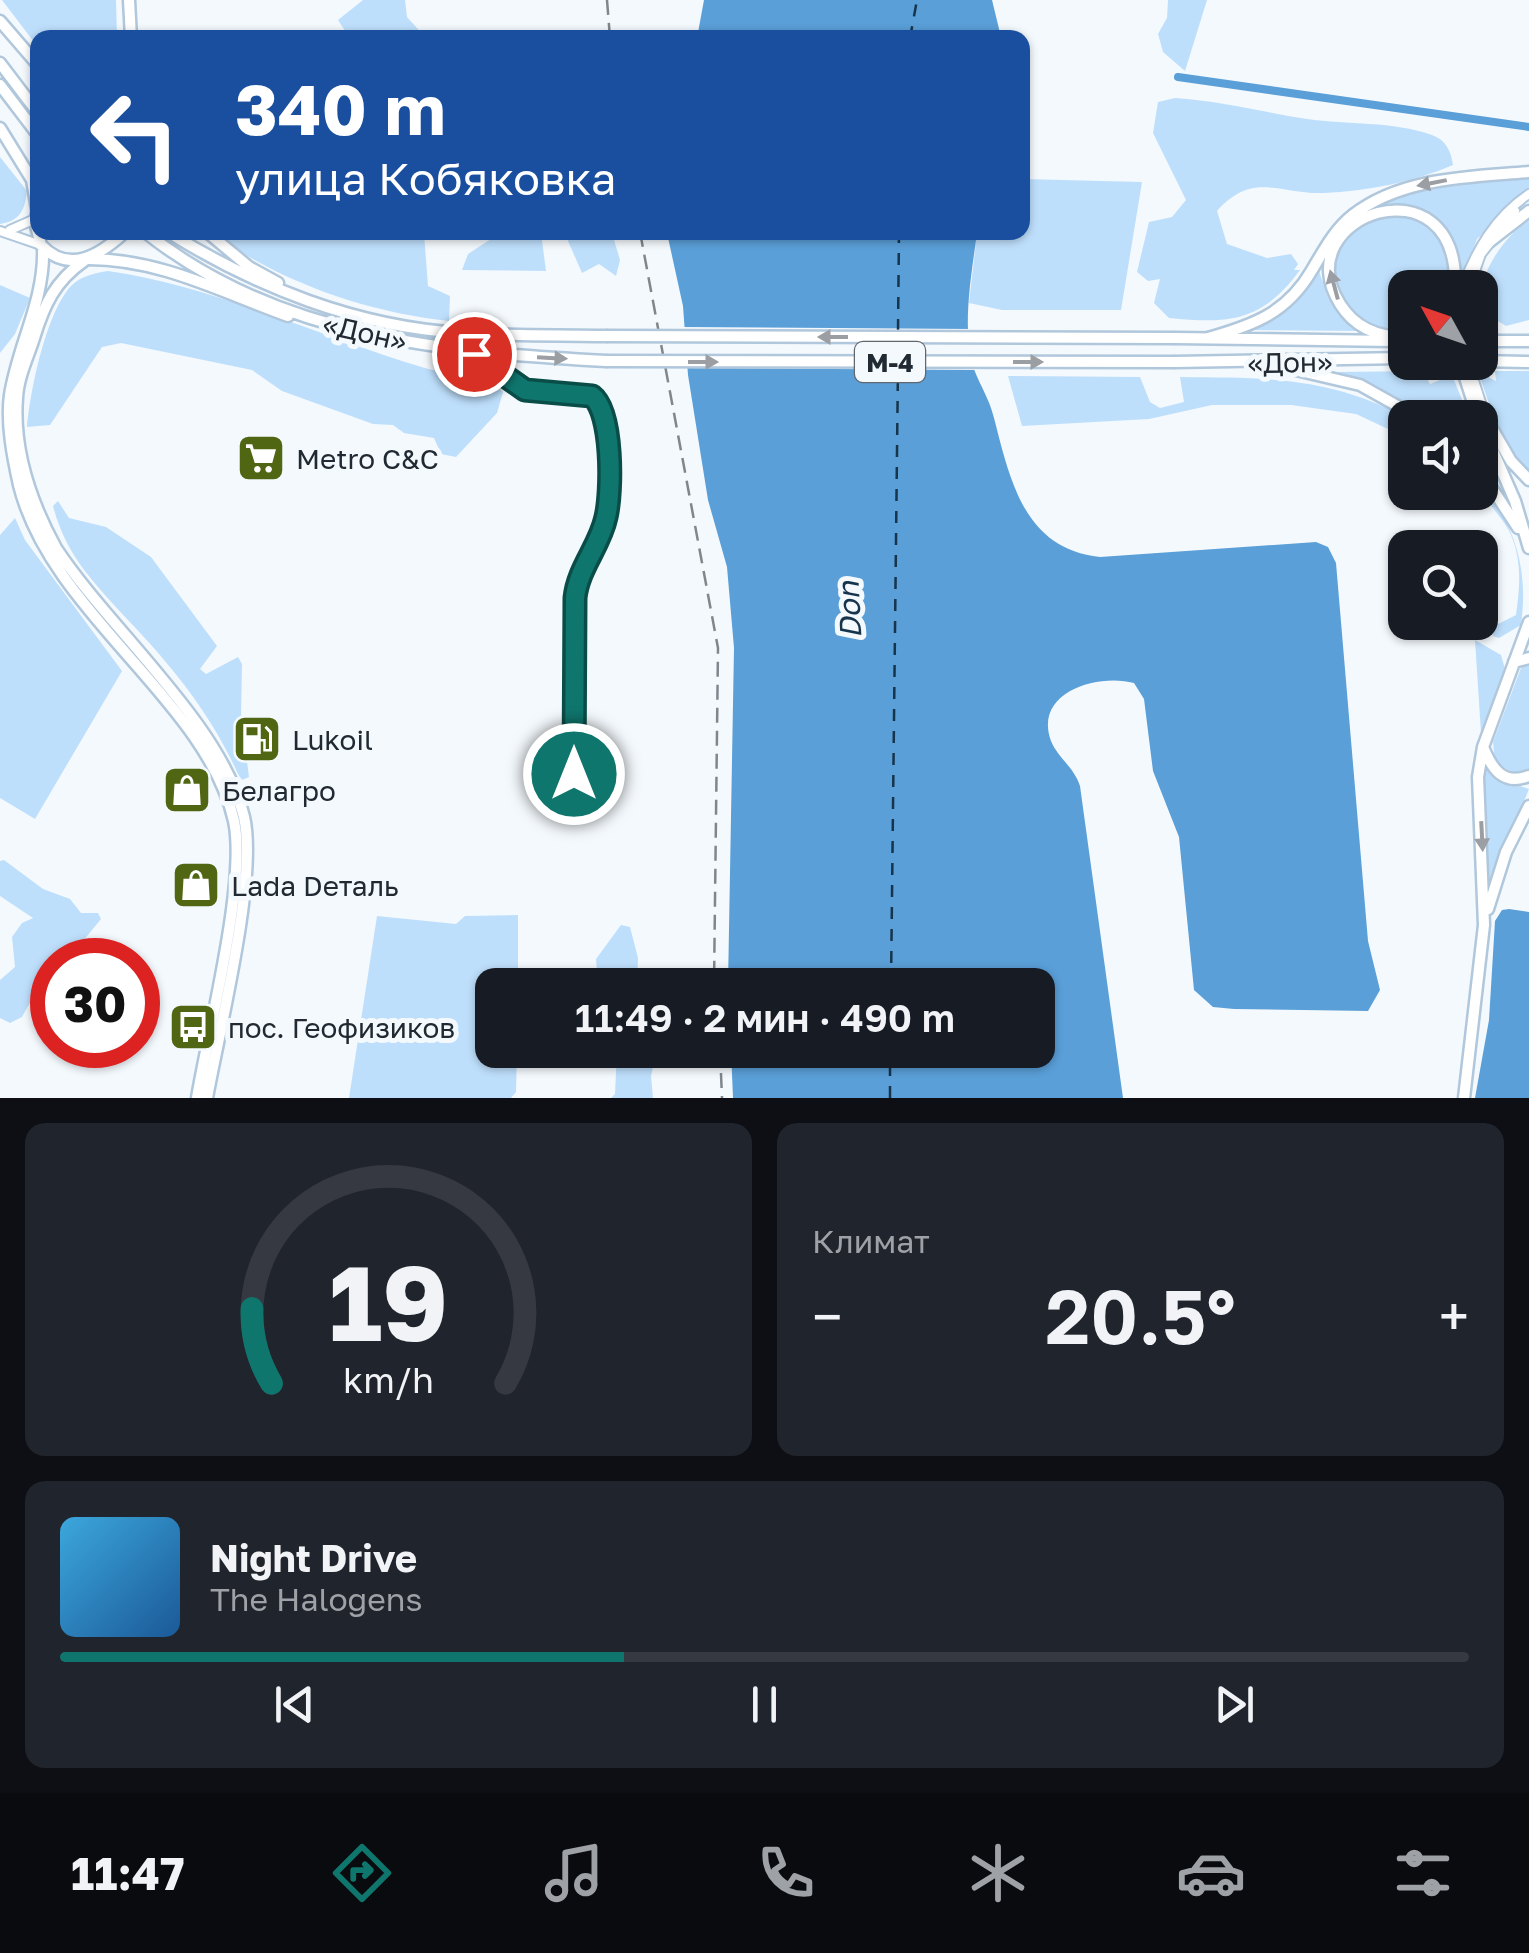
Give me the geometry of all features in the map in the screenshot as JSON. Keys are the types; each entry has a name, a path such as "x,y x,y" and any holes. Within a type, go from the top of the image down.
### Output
{"main road":[{"path":"130,0 131,30"},
{"path":"0,22 30,56"},
{"path":"0,62 30,102"},
{"path":"0,85 30,124"},
{"path":"0,128 30,177"},
{"path":"1208,338 1257,324 1281,309 1303,286 1336,230 1364,207 1402,190 1529,172"},
{"path":"1388,335 1364,330 1336,298 1330,268 1335,247 1350,225 1387,209 1420,215 1440,230 1452,248 1454,270"},
{"path":"1489,242 1529,211"},
{"path":"41,240 43,283 9,398 11,439 30,518 65,580 191,736 213,770 234,820 242,852 196,1098"},
{"path":"114,240 56,285 20,380 20,438 38,514 74,575 224,764 244,819 207,1098"},
{"name":"«Дон»","path":"155,240 204,271 311,320 364,335 474,354 606,362 1267,364 1388,359"},
{"name":"«Дон»","path":"182,240 242,274 366,320 458,334 1388,339"},
{"path":"217,240 249,267 333,308"},
{"path":"42,246 63,259 126,260 179,272 279,313 311,320"},
{"path":"1498,340 1529,338"},
{"path":"1498,359 1529,359"},
{"path":"1267,364 1360,386 1388,401"},
{"path":"1498,443 1529,480"},
{"path":"1498,456 1529,524"},
{"path":"1498,460 1515,501 1529,552"},
{"path":"1498,496 1516,522 1529,552"},
{"path":"1484,925 1478,776 1482,747 1529,622"},
{"path":"1514,662 1529,658"},
{"path":"1482,747 1496,773 1514,780 1529,776"},
{"path":"1464,1098 1484,925 1495,880 1529,806"}],"street":[{"path":"1475,270 1489,242 1529,196"},
{"path":"1472,270 1482,242 1508,211 1529,196"},
{"path":"0,231 30,216"},
{"path":"0,231 42,246"},
{"path":"474,354 525,390 592,396 607,422 607,514 582,570 575,598 574,774"}],"shaded area":[{"path":"2,0 116,0 117,30 30,30 30,37"},
{"path":"363,0 405,0 407,17 419,30 344,30 338,20"},
{"path":"1168,0 1207,0 1185,71 1163,52 1158,34 1167,18"},
{"path":"1175,98 1417,131 1444,143 1453,165 1406,181 1357,190 1308,193 1268,187 1243,191 1217,211 1227,244 1267,258 1291,254 1298,264 1294,270 1300,270 1272,300 1243,316 1209,320 1169,318 1154,303 1160,279 1148,281 1137,272 1149,222 1172,217 1186,200 1153,133 1158,102"},
{"path":"0,157 27,191 20,214 0,224"},
{"path":"1529,176 1529,190 1477,239 1465,270 1458,270 1453,241 1436,220 1411,210 1368,209 1424,189"},
{"path":"1030,179 1142,182 1121,310 1002,310 969,303 976,240 1030,240"},
{"path":"1403,214 1426,227 1440,242 1447,261 1447,270 1388,270 1388,329 1365,326 1349,306 1334,269 1343,239 1356,227"},
{"path":"1529,221 1529,320 1506,326 1498,321 1498,270 1488,270 1500,248"},
{"path":"223,240 425,240 428,286 450,296 449,321 387,310 325,292"},
{"path":"489,240 542,240 546,271 462,270 468,254"},
{"path":"614,240 620,260 616,276 599,264 582,273 568,241"},
{"path":"1317,265 1328,298 1358,331 1246,330 1259,325"},
{"path":"108,271 149,278 229,301 425,368 485,379 503,392 497,413 456,457 441,454 434,438 404,433 393,425 373,424 282,391 252,370 121,343 102,347 50,425 27,427 41,353 54,313 72,285"},
{"path":"0,285 30,298 15,334 0,353"},
{"path":"1388,371 1388,380 1428,380 1430,384 1454,380 1462,400 1392,400 1337,372"},
{"path":"1498,371 1529,371 1529,473 1504,438 1498,425 1498,400 1488,400 1481,380 1496,381"},
{"path":"1008,376 1140,377 1150,402 1160,408 1184,402 1180,377 1296,382 1349,394 1388,409 1388,429 1356,414 1291,405 1212,405 1149,419 1022,426"},
{"path":"58,501 69,518 106,527 151,557 217,646 200,669 206,674 238,657 242,664 241,715 249,777 242,780 216,731 189,692 82,568 59,524 53,506"},
{"path":"1498,507 1515,545 1495,510"},
{"path":"15,518 25,540 122,671 35,819 0,798 0,535"},
{"path":"1515,545 1523,584 1521,625 1498,638 1498,624 1516,615 1519,584"},
{"path":"1475,640 1501,655 1505,669 1481,733"},
{"path":"1529,662 1529,770 1513,773 1495,762 1493,742 1521,668"},
{"path":"1484,764 1494,777 1529,789 1489,886"},
{"path":"4,860 43,889 70,899 81,913 98,913 101,919 85,938 30,938 30,1003 22,1017 10,1023 0,1018 0,980 15,967 12,937 22,923 33,918 0,896 0,861"},
{"path":"518,915 518,968 475,968 475,1068 517,1068 516,1092 511,1098 349,1098 377,916 456,924 465,916"},
{"path":"621,925 630,927 638,968 597,968 596,959"},
{"path":"616,1068 653,1068 653,1098 611,1098 615,1094"}],"water":[{"path":"704,0 992,0 999,30 698,30"},
{"name":"Don","path":"669,240 976,240 968,304 970,357 1024,508 1054,541 1100,557 1316,542 1328,547 1336,563 1368,941 1380,990 1368,1011 1213,1007 1194,990 1179,837 1153,771 1144,699 1134,683 1103,681 1087,684 1060,698 1051,710 1048,724 1054,747 1080,786 1123,1098 733,1098 732,1068 1055,1068 1055,968 728,968 734,648 727,567 708,500 688,375 683,306"},
{"path":"1502,910 1529,912 1529,1098 1475,1098 1489,1020 1495,921"}],"pier":[{"path":"679,327 973,329 977,370 682,368"}],"waterway":[{"path":"1178,77 1529,127"}],"ferry route":[{"path":"911,30 917,0"},
{"path":"898,331 899,240"},
{"path":"898,339 898,356"},
{"path":"891,968 898,364"},
{"path":"890,1068 890,1098"}],"railway":[{"path":"607,0 609,30"},
{"path":"642,240 718,648 714,968"},
{"path":"721,1068 722,1098"}],"place":[{"name":"Metro C&C","path":"261,458"},
{"name":"Lukoil","path":"257,739"},
{"name":"Белагро","path":"187,790"},
{"name":"Lada Dеталь","path":"196,885"},
{"name":"пос. Геофизиков","path":"193,1027"}],"route":[{"path":"474,354 525,390 592,396 603,407 607,422 607,514 576,586 574,774"}]}
